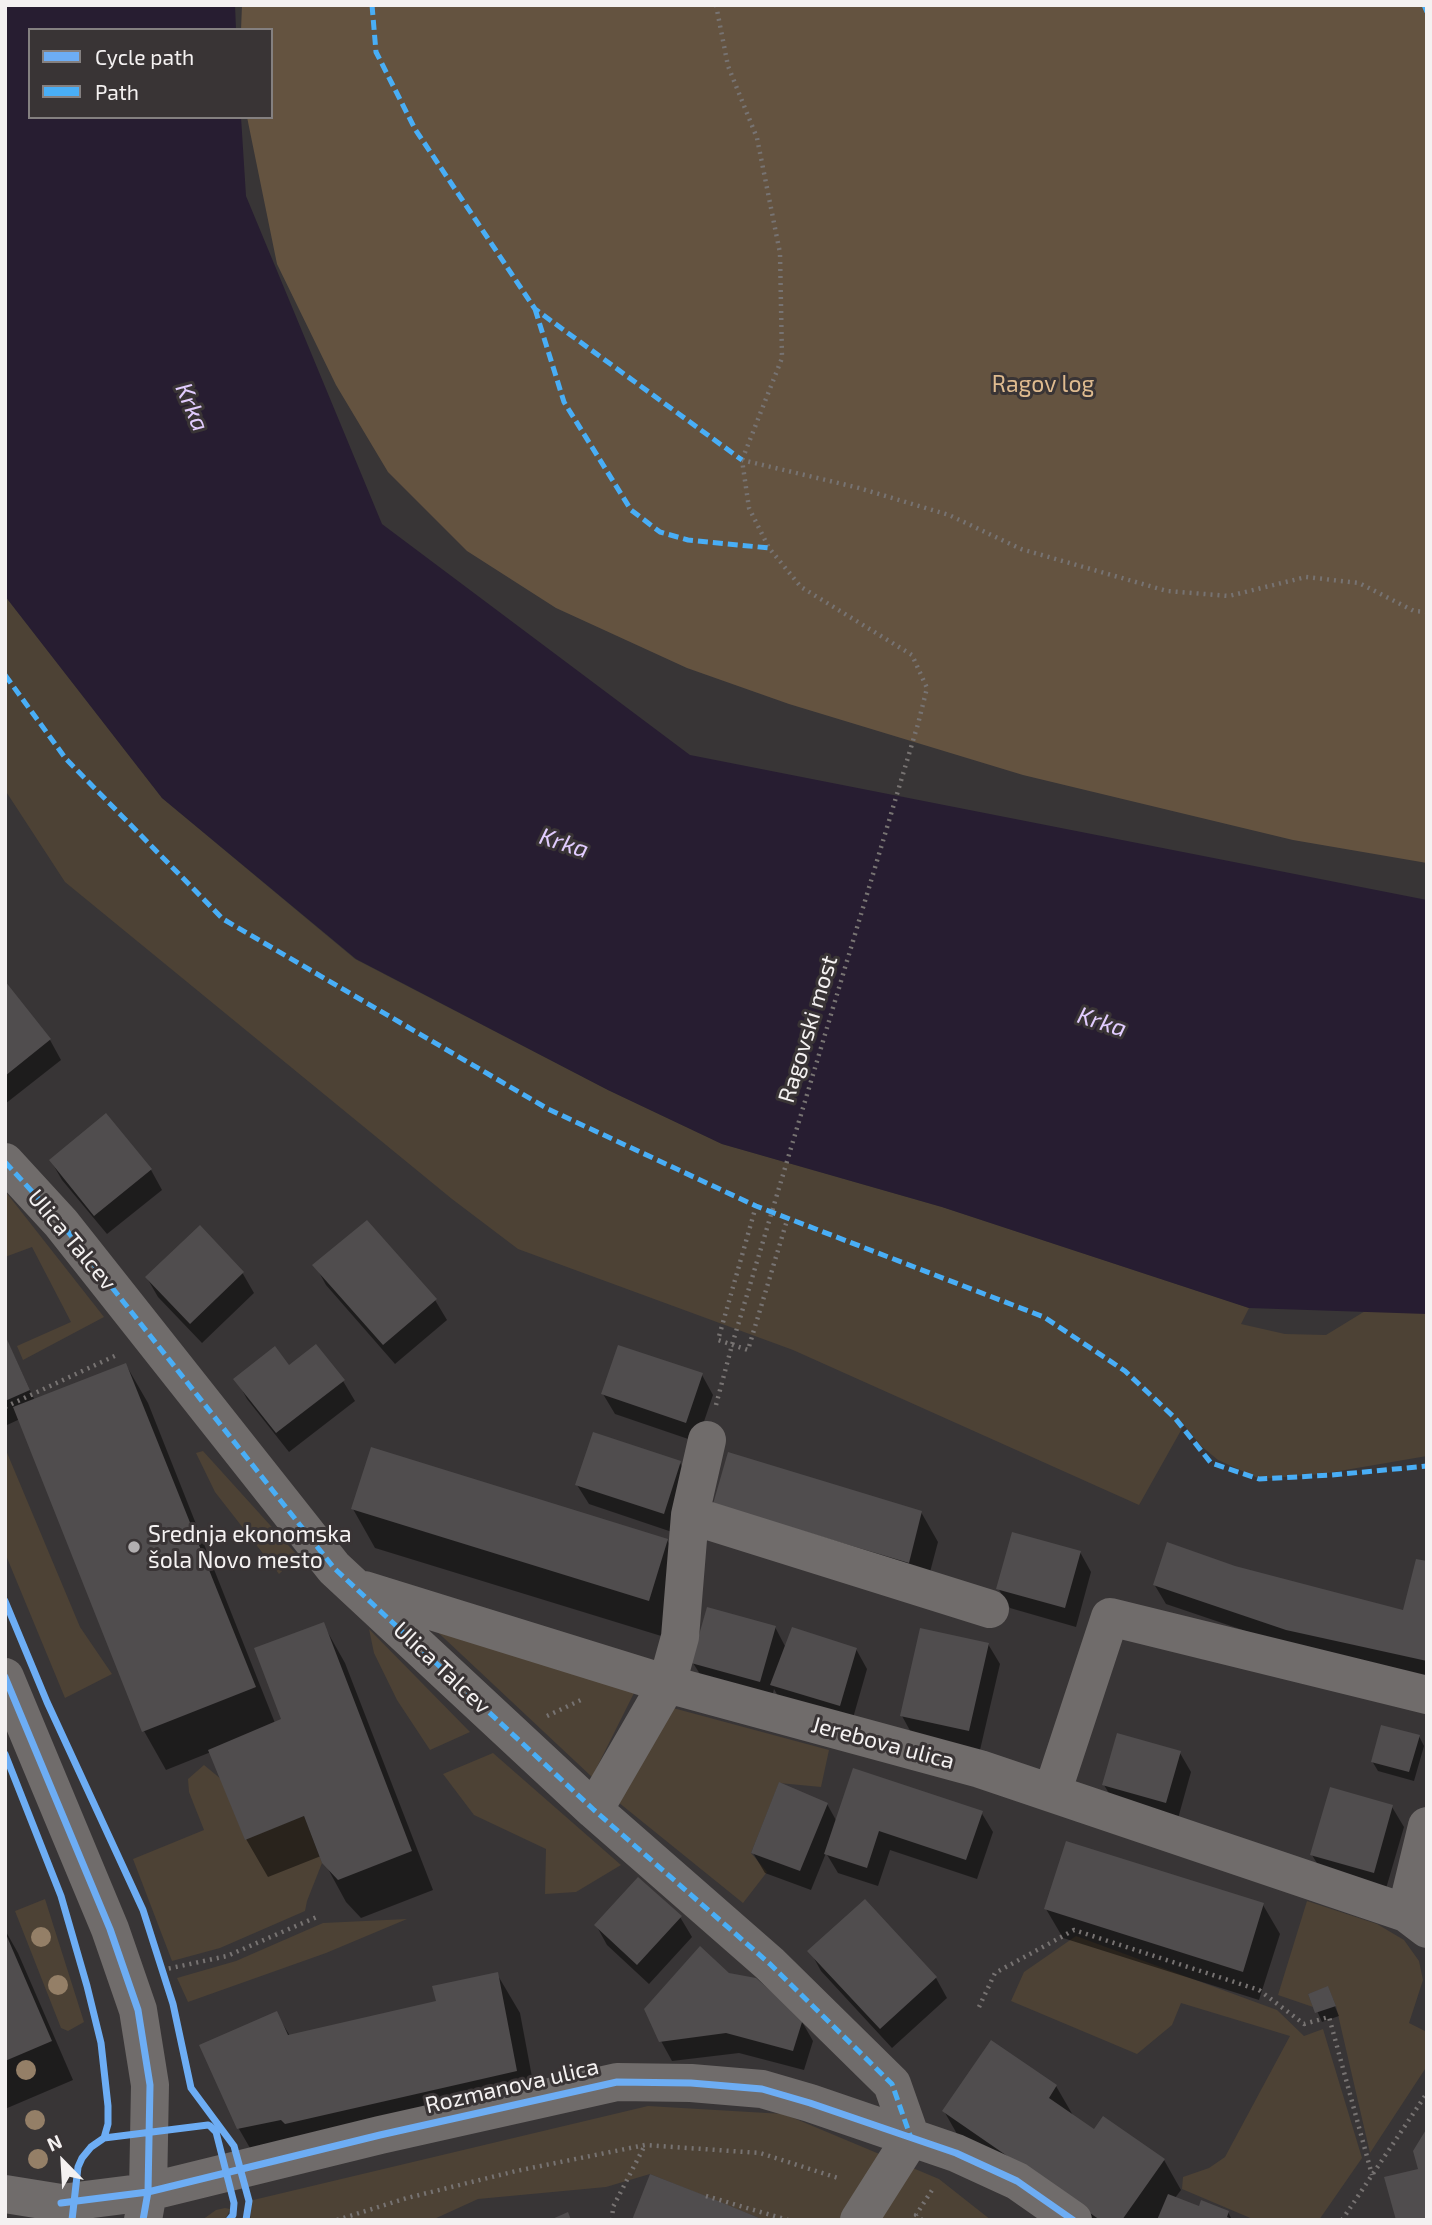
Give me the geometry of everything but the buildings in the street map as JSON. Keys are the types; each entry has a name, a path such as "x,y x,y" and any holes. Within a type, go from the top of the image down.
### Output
{"street":[{"name":"Ulica Talcev","path":"5,1162 61,1223 334,1568 594,1810 770,1964 892,2084 911,2138"},
{"path":"594,1810 667,1684 680,1637 690,1515 707,1440"},
{"path":"690,1515 990,1609"},
{"name":"Jerebova ulica","path":"355,1587 667,1684 980,1769 1334,1887 1416,1921 1427,1826"},
{"path":"1052,1793 1110,1617 1427,1695"},
{"path":"5,1677 110,1928 138,2010 150,2085 145,2206"},
{"name":"Rozmanova ulica","path":"5,2194 61,2203 145,2206 380,2135 617,2082 691,2082 762,2089 956,2153 1017,2181 1073,2220"},
{"path":"859,2220 911,2138"}],"path":[{"path":"716,5 728,65 757,138 780,253 782,358 742,460 859,488 949,515 1021,550 1167,591 1229,596 1306,577 1359,583 1413,611 1427,612"},
{"path":"756,1206 718,1340 732,1345 748,1350 788,1217"},
{"path":"5,1407 152,1338"},
{"path":"539,1719 587,1697"},
{"path":"156,1972 226,1956 319,1916"},
{"path":"979,2007 995,1973 1074,1930 1259,1990 1304,2024 1329,2017 1372,2175"},
{"path":"152,1960 159,1983"},
{"path":"1342,2220 1427,2093"},
{"path":"612,2220 613,2207 645,2145"},
{"path":"337,2220 407,2198 504,2174 645,2145 760,2153 846,2180"},
{"path":"922,2220 916,2216 939,2179"},
{"path":"706,2196 788,2220"}],"shaded area":[{"path":"5,596 162,798 355,959 608,1090 722,1144 942,1207 1249,1308 1241,1324 1285,1334 1326,1335 1375,1305 1427,1289 1427,1456 1322,1474 1260,1479 1218,1460 1201,1446 1184,1425 1139,1505 793,1350 518,1249 452,1199 65,882 5,790"},
{"path":"5,1191 104,1317 23,1360 17,1346 71,1322 32,1247 5,1257"},
{"path":"5,1448 80,1627 112,1674 65,1698 5,1553"},
{"path":"203,1451 298,1556 279,1574 215,1492 196,1453"},
{"path":"429,1624 634,1693 592,1777"},
{"path":"369,1629 470,1732 430,1750 397,1700 374,1653"},
{"path":"673,1708 829,1750 821,1787 779,1783 751,1853 767,1872 743,1903 618,1802"},
{"path":"493,1753 621,1865 576,1892 545,1894 546,1849 474,1815 443,1774"},
{"path":"204,1765 221,1779 245,1839 304,1816 322,1863 305,1911 220,1948 172,1961 133,1859 204,1830 189,1792 188,1779"},
{"path":"45,1899 84,2022 68,2031 61,2028 15,1911"},
{"path":"1307,1901 1377,1924 1404,1940 1419,1961 1423,1980 1409,2023 1427,2032 1427,2066 1370,2153 1336,2006 1328,1987 1308,1994 1313,2007 1278,1995"},
{"path":"407,1919 326,1953 188,2002 177,1978 236,1961 323,1923"},
{"path":"1076,1936 1277,2010 1304,2036 1323,2029 1362,2158 1319,2220 1255,2220 1182,2189 1183,2177 1209,2168 1225,2157 1290,2036 1181,2003 1172,2025 1137,2054 1011,2001 1024,1972"},
{"path":"648,2106 784,2114 939,2179 991,2220 764,2220 650,2174 606,2187 478,2199 432,2220 251,2220 249,2201"},
{"path":"230,2209 225,2220 202,2220 216,2210"}],"green space":[{"name":"Ragov log","path":"242,5 1427,5 1427,863 1293,840 1023,775 789,704 687,668 556,608 467,551 388,472 336,385 277,264 247,119 273,119 273,28 241,28"}],"water":[{"name":"Krka","path":"5,5 235,5 236,28 28,28 28,119 241,119 246,196 382,524 690,755 1427,900 1427,1314 1249,1308 942,1207 722,1144 608,1090 356,959 162,798 5,596"}],"marked path":[{"path":"372,5 376,52 415,129 535,309 742,460"},
{"path":"1424,5 1427,12"},
{"path":"535,309 564,402 631,510 660,532 688,540 769,548"},
{"path":"5,675 66,759 223,919 548,1109 756,1206 1044,1317 1125,1371 1175,1418 1211,1463 1259,1479 1427,1466"},
{"path":"5,1162 61,1223 334,1568 594,1810 770,1964 892,2084 911,2138"}],"cycle path":[{"path":"5,1601 47,1702 143,1910 173,2004 191,2088 234,2146 249,2201 246,2220"},
{"path":"5,1677 110,1929 138,2010 150,2085 148,2192 143,2220"},
{"path":"5,1754 61,1896 101,2043 108,2124 104,2138 91,2147 78,2167 72,2220"},
{"path":"61,2203 148,2192 380,2135 617,2082 691,2083 762,2089 956,2153 1017,2181 1073,2220"},
{"path":"104,2138 208,2125"},
{"path":"210,2126 216,2132 234,2203 233,2215 229,2220"}],"place":[{"name":"Srednja ekonomska šola Novo mesto","path":"134,1547"}]}
